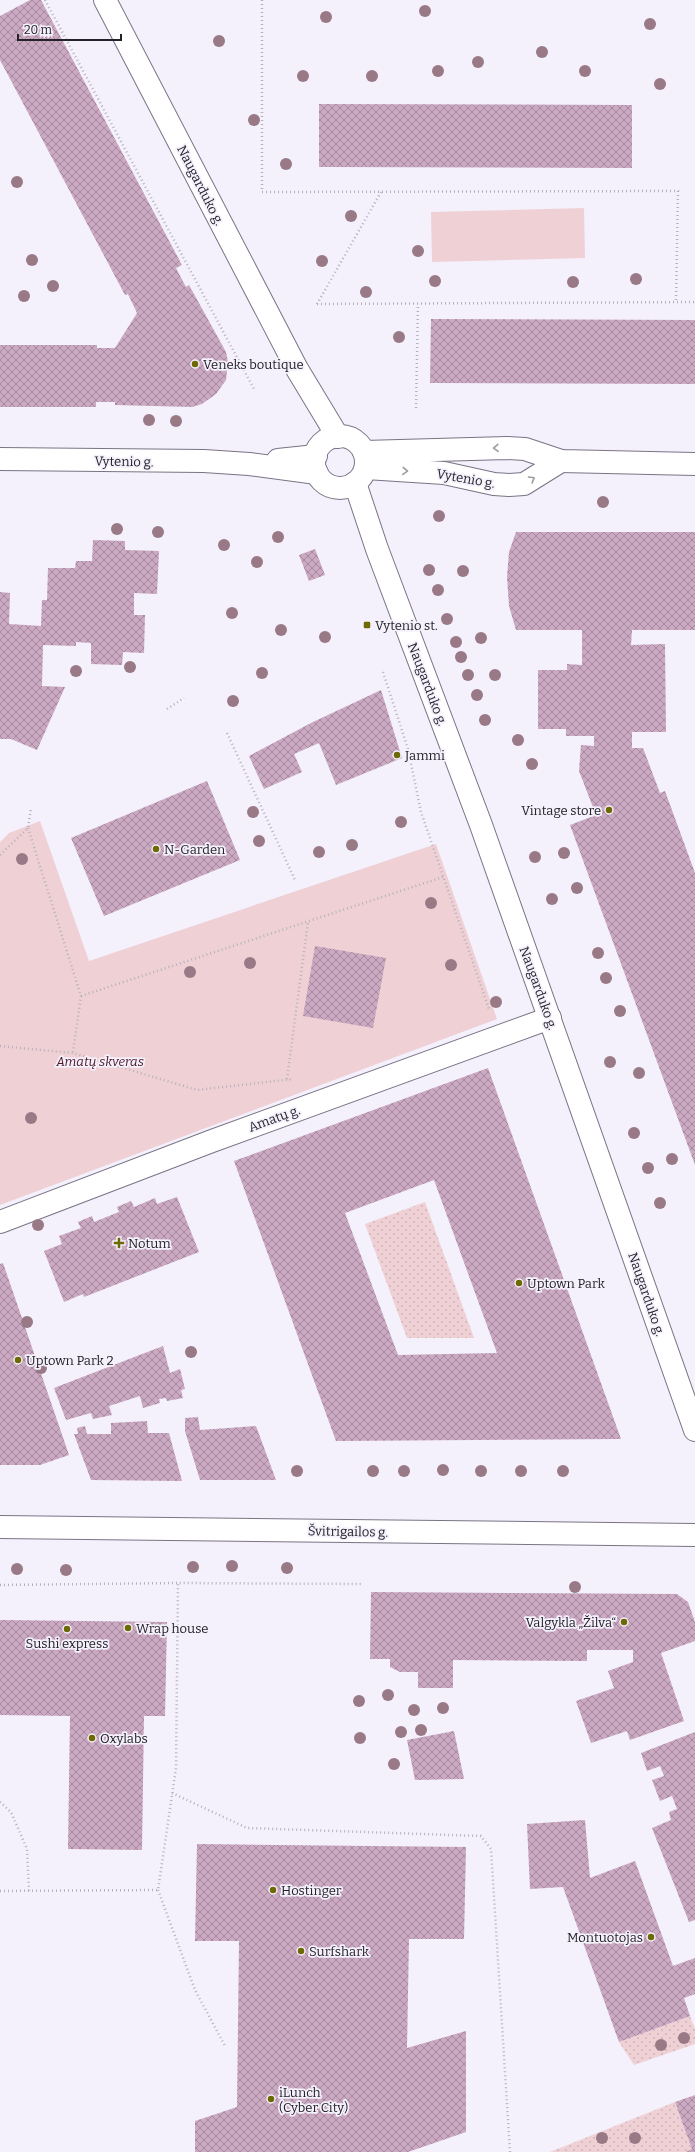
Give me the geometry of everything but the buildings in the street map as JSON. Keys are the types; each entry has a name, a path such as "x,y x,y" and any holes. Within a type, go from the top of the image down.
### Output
{"main road":[{"name":"Naugarduko g.","path":"105,0 297,369 324,452 349,438 358,443 357,473 376,549 481,825 695,1430"},
{"name":"Vytenio g.","path":"357,473 507,448 525,449 561,461 695,464"},
{"name":"Vytenio g.","path":"0,459 204,461 249,464 324,452"},
{"path":"324,452 324,482 332,487 357,473"},
{"name":"Vytenio g.","path":"357,473 444,473 494,484 509,485 524,484 561,461"},
{"name":"Amatų g.","path":"0,1222 498,1036 550,1018"},
{"name":"Švitrigailos g.","path":"0,1527 695,1535"}],"path":[{"path":"45,0 254,389"},
{"path":"262,0 262,192 678,191 676,302"},
{"path":"382,192 317,304 695,302"},
{"path":"416,408 418,304"},
{"path":"383,672 408,749 421,812 498,1036"},
{"path":"167,709 184,698"},
{"path":"227,733 295,880"},
{"path":"31,808 28,828 81,996 73,1052"},
{"path":"0,855 28,828"},
{"path":"81,996 443,877"},
{"path":"287,1079 308,922"},
{"path":"0,1046 73,1052 197,1090 295,1079"},
{"path":"178,1583 176,1768 158,1890 196,1990 225,2046"},
{"path":"0,1585 178,1583 361,1584"},
{"path":"172,1793 247,1828 481,1836 491,1849 510,2152"},
{"path":"0,1802 12,1812 28,1849 29,1891"},
{"path":"0,1891 158,1890"}],"green space":[{"path":"584,208 585,258 432,262 431,212"},
{"name":"Amatų skveras","path":"40,821 89,961 436,844 497,1019 0,1205 0,842 9,833"},
{"path":"425,1202 474,1338 407,1338 365,1224"},
{"path":"690,2016 695,2029 695,2044 634,2065 619,2042"},
{"path":"675,2102 692,2149 686,2152 550,2152"}],"place":[{"name":"Veneks boutique","path":"195,364"},
{"name":"Vytenio st.","path":"367,625"},
{"name":"Jammi","path":"397,755"},
{"name":"Vintage store","path":"609,810"},
{"name":"N-Garden","path":"156,849"},
{"name":"Notum","path":"119,1243"},
{"name":"Uptown Park","path":"519,1283"},
{"name":"Uptown Park 2","path":"18,1360"},
{"name":"Valgykla „Žilva“","path":"624,1622"},
{"name":"Wrap house","path":"128,1628"},
{"name":"Sushi express","path":"67,1629"},
{"name":"Oxylabs","path":"92,1738"},
{"name":"Hostinger","path":"273,1890"},
{"name":"Montuotojas","path":"651,1937"},
{"name":"Surfshark","path":"301,1951"},
{"name":"iLunch (Cyber City)","path":"271,2099"}]}
